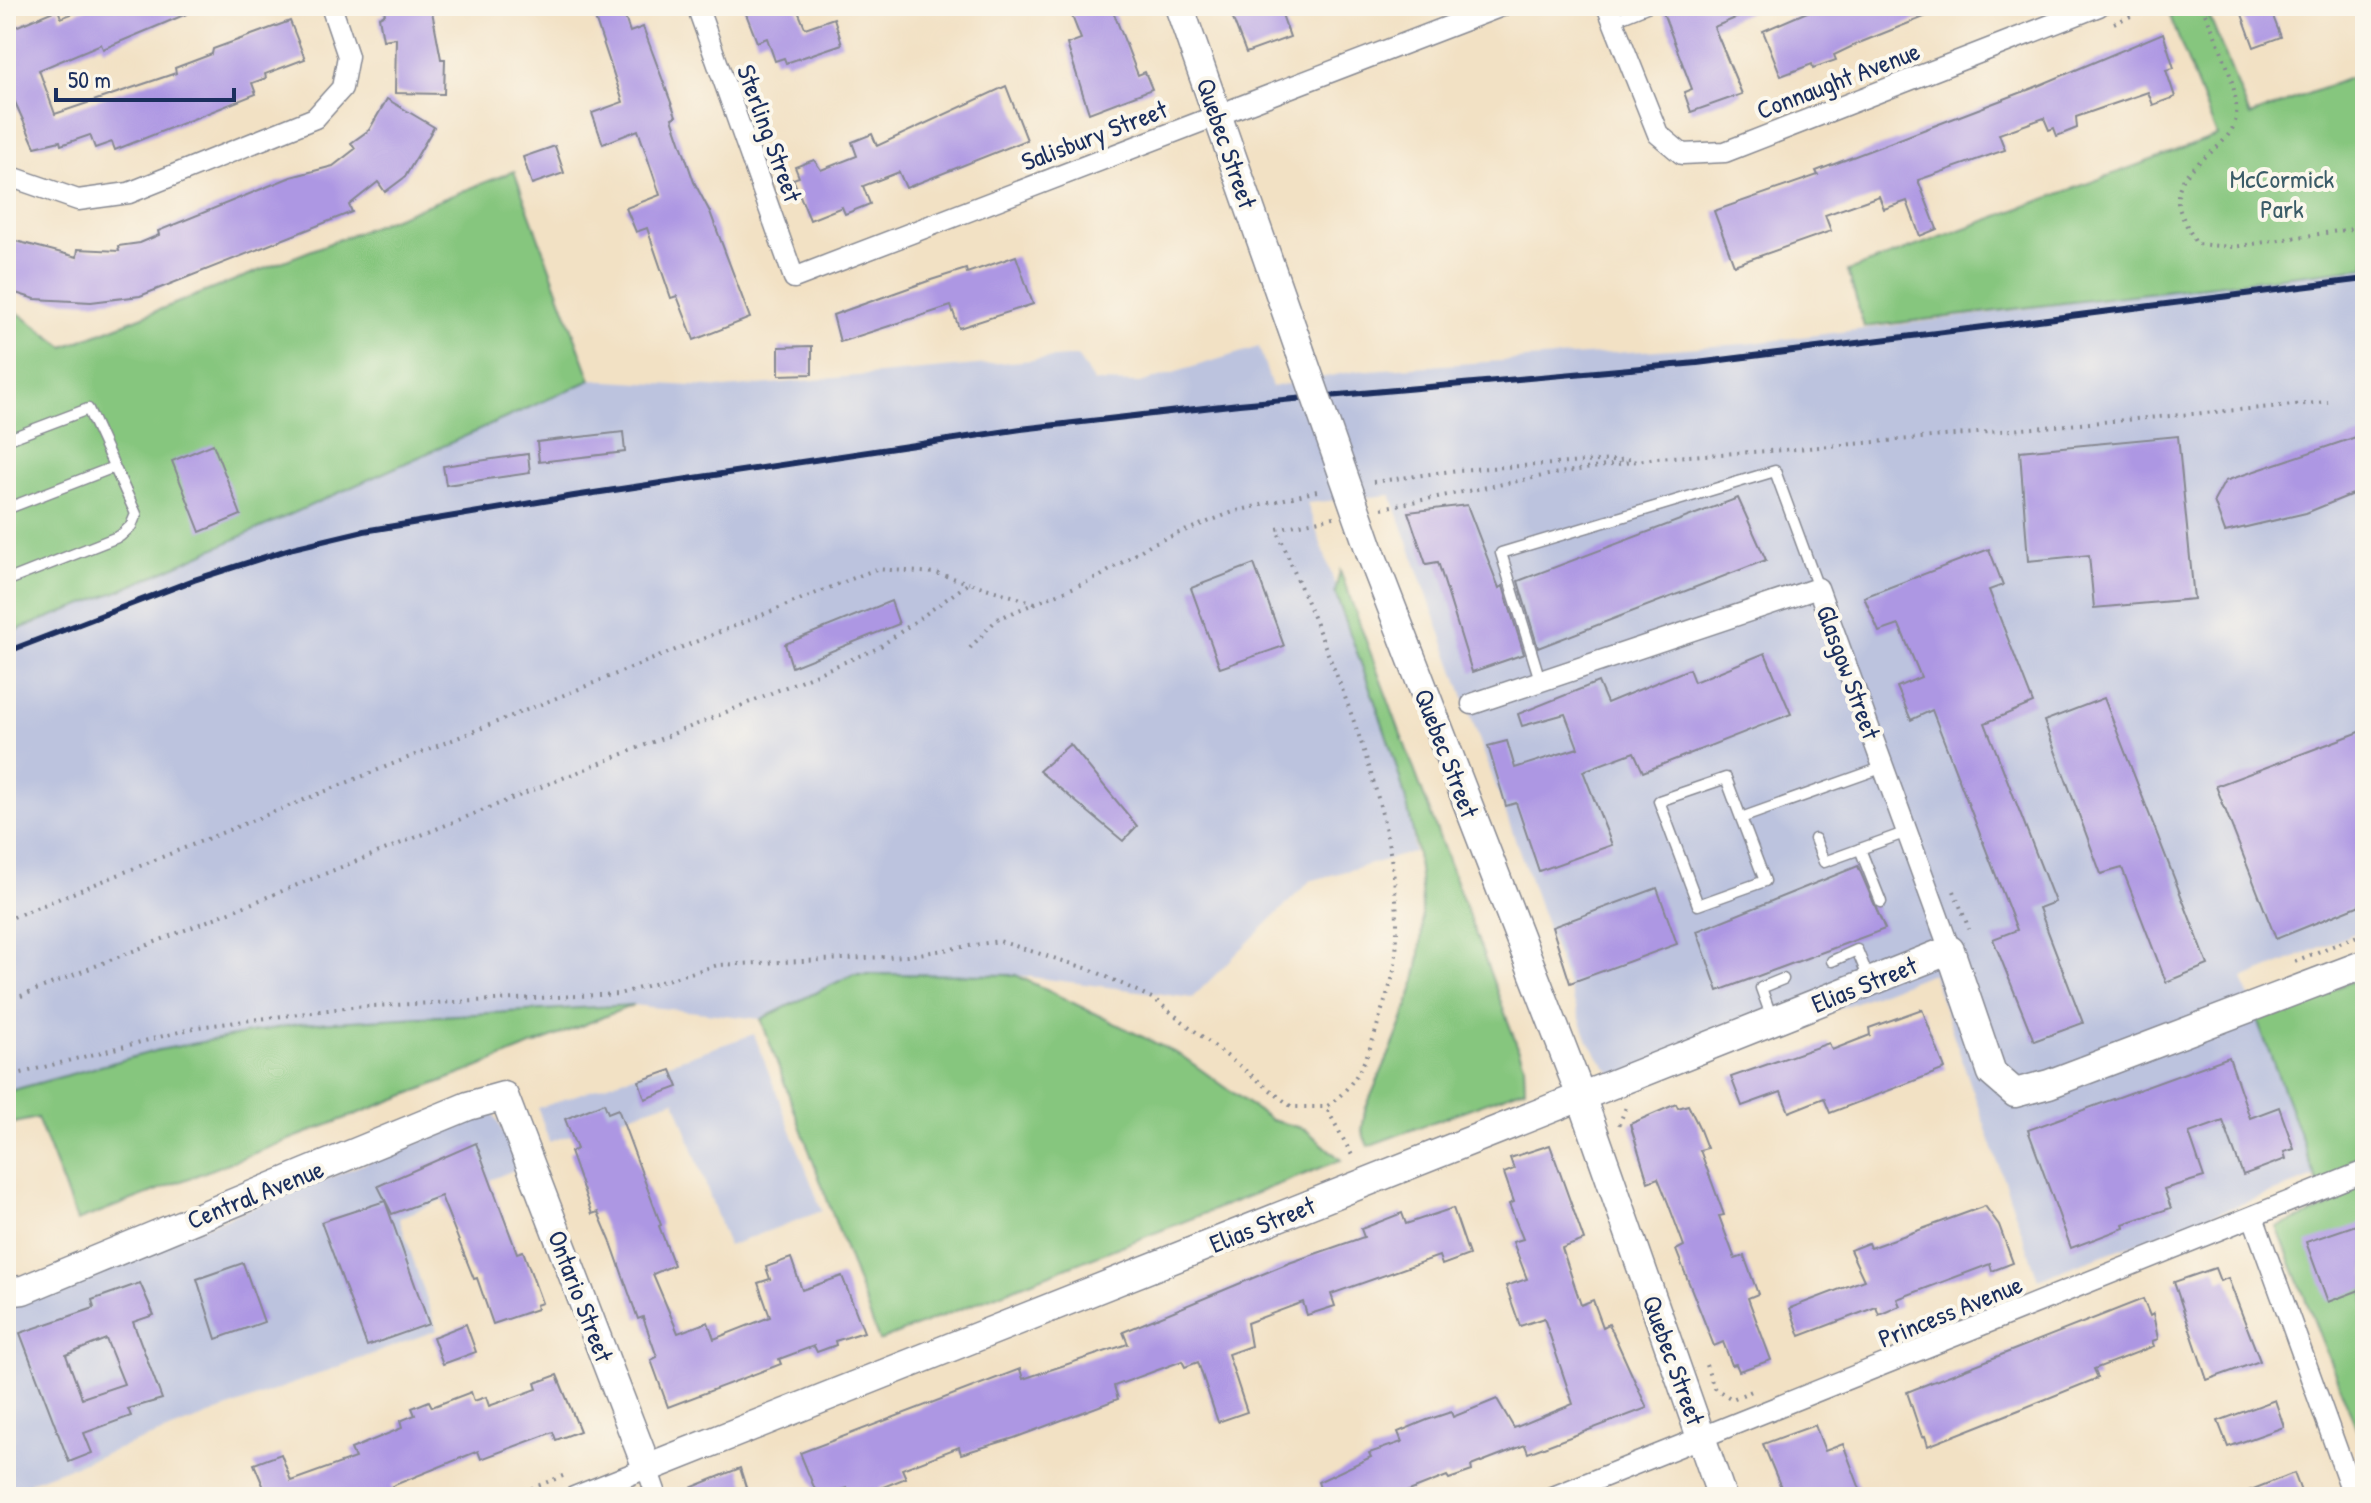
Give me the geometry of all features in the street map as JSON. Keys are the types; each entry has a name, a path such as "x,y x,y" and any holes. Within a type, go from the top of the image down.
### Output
{"street":[{"path":"6,175 78,200 129,193 315,118 342,88 348,56 331,6"},
{"name":"Sterling Street","path":"697,6 794,278"},
{"name":"Quebec Street","path":"1179,6 1371,554 1581,1096 1722,1497"},
{"name":"Salisbury Street","path":"794,278 1502,6"},
{"name":"Connaught Avenue","path":"1610,13 1658,134 1682,154 1725,152 2099,6"},
{"name":"Glasgow Street","path":"1472,704 1818,588 1992,1073 2015,1093 2049,1084 2365,964"},
{"name":"Elias Street","path":"574,1497 1950,950"},
{"name":"Central Avenue","path":"6,1292 23,1290 453,1112 504,1096"},
{"name":"Ontario Street","path":"504,1096 657,1497"},
{"name":"Princess Avenue","path":"1553,1497 2365,1171"},
{"path":"2253,1217 2354,1497"}],"lane":[{"path":"1610,13 1649,6"},
{"path":"6,440 88,409 136,514 131,526 120,536 6,581"},
{"path":"6,509 114,467"},
{"path":"1540,680 1501,553 1775,471 1818,588"},
{"path":"1741,818 1884,767"},
{"path":"1726,778 1741,818 1765,881 1698,905 1659,801 1726,778"},
{"path":"1815,839 1824,862 1907,832"},
{"path":"1860,849 1881,902"},
{"path":"1832,961 1857,950 1870,982"},
{"path":"1773,1020 1761,988 1783,979"}],"path":[{"path":"2202,6 2234,87 2234,124 2216,149 2187,171 2178,203 2196,244 2233,247 2365,227"},
{"path":"1365,484 1458,470 1801,449 2328,402"},
{"path":"1370,510 1657,458"},
{"path":"970,648 997,619 1099,577 1151,544 1233,512 1334,488"},
{"path":"6,1077 198,1027 352,1007 619,994 718,965 907,956 999,941 1092,970 1154,999 1292,1107 1326,1107 1349,1092 1372,1045 1395,965 1396,892 1378,790 1277,529 1339,516"},
{"path":"6,920 876,569 936,573 1035,603"},
{"path":"6,1002 705,721 878,648 969,583"},
{"path":"2292,961 2365,933"},
{"path":"1617,1130 1630,1095"},
{"path":"1326,1107 1366,1182"},
{"path":"1703,1360 1714,1388 1732,1399 1761,1388"},
{"path":"509,1497 580,1469"}],"shaded area":[{"path":"2365,267 2365,929 2243,979 2315,1177 2038,1279 1932,973 1623,1091 1588,1041 1391,495 1307,503 1410,805 1414,852 1310,881 1192,998 1016,975 855,974 761,1019 633,1005 298,1024 159,1050 6,1092 6,634 126,588 591,380 725,388 1077,356 1094,382 1140,383 1259,347 1272,387 1356,371 1744,344"},
{"path":"754,1034 822,1211 728,1246 675,1100 549,1142 538,1108"},
{"path":"493,1113 521,1167 399,1218 437,1330 30,1482 36,1495 6,1497 6,1305"}],"green space":[{"name":"McCormick Park","path":"2166,6 2205,6 2250,116 2365,72 2365,267 1864,327 1848,271 2217,136"},
{"path":"514,171 591,380 126,588 6,634 6,304 64,347"},
{"path":"1340,571 1524,1064 1525,1088 1368,1146 1362,1132 1365,1110 1409,1004 1418,967 1422,920 1420,873 1399,776 1335,592"},
{"path":"854,974 1016,975 1182,1056 1271,1120 1305,1129 1341,1160 879,1341 761,1019"},
{"path":"2365,976 2365,1450 2277,1227 2327,1208 2257,1019"},
{"path":"633,1005 77,1221 37,1118 6,1125 6,1092 159,1050 298,1024"}],"building":[{"path":"92,6 203,7 103,49 101,44 39,70 55,114 176,73 175,68 212,54 213,49 290,21 305,59 265,74 266,78 252,83 256,94 115,150 112,142 95,148 90,135 61,145 60,141 35,147 6,82 6,31 58,9 61,18"},
{"path":"383,6 431,6 441,59 445,59 444,94 395,93 396,38 383,40 379,17 385,14"},
{"path":"591,6 621,6 630,32 643,27 676,116 672,118 694,182 710,212 750,318 694,340 677,296 671,298 647,228 636,232 626,208 660,195 638,130 603,144 592,113 623,102"},
{"path":"743,6 796,6 805,28 834,18 842,44 786,63 784,58 775,61 767,38 757,42"},
{"path":"1068,6 1111,6 1138,75 1145,72 1152,89 1089,113 1067,44 1081,39"},
{"path":"1228,6 1279,6 1290,37 1246,53"},
{"path":"1673,6 1764,6 1714,27 1742,94 1691,112 1684,92 1692,89 1662,10"},
{"path":"1821,6 1949,7 1859,43 1834,55 1836,60 1813,68 1812,64 1781,76 1763,31"},
{"path":"2239,6 2269,6 2281,37 2254,47"},
{"path":"2163,33 2174,68 2166,70 2175,97 2153,105 2148,92 2076,117 2077,128 2057,136 2054,128 2049,130 2044,118 1999,134 2005,150 1918,180 1937,229 1920,236 1907,201 1884,209 1879,196 1825,215 1831,231 1734,265 1714,211 1818,175 1816,171 2033,88"},
{"path":"1006,86 1027,140 906,188 899,172 863,186 870,204 845,214 842,207 810,220 793,179 799,177 795,167 814,160 821,170 857,156 852,142 872,134 877,146"},
{"path":"387,99 434,127 405,177 385,192 378,182 349,205 352,212 140,296 91,302 35,299 6,290 6,257 12,240 77,257 78,249 119,251 118,246 140,243 159,235 158,231 291,177 333,166 355,149 351,143 369,130"},
{"path":"555,146 564,173 532,184 523,157"},
{"path":"1016,256 1033,304 959,328 951,306 840,342 833,315 931,280 966,269 967,273"},
{"path":"812,346 812,374 779,375 779,347"},
{"path":"623,432 625,452 539,462 537,442"},
{"path":"2365,434 2365,489 2306,513 2225,532 2214,501 2225,481"},
{"path":"2178,436 2194,599 2094,608 2089,555 2028,561 2020,451"},
{"path":"213,444 241,515 200,532 172,461"},
{"path":"528,454 530,473 446,485 443,466"},
{"path":"1738,498 1766,560 1538,648 1518,581"},
{"path":"1467,505 1499,588 1503,586 1524,654 1472,672 1438,562 1426,564 1408,512"},
{"path":"1989,549 2003,585 1989,590 2033,703 1985,723 2055,902 2039,908 2083,1023 2034,1041 1993,939 2017,930 1932,710 1911,720 1897,687 1921,677 1899,625 1879,632 1864,597"},
{"path":"1254,564 1284,646 1220,668 1191,588"},
{"path":"891,601 899,624 792,667 785,644"},
{"path":"1765,653 1791,714 1643,772 1634,752 1583,771 1612,845 1539,871 1516,803 1506,806 1488,746 1507,741 1515,768 1578,748 1565,714 1522,726 1518,714 1598,682 1607,703 1689,669 1694,682"},
{"path":"2104,698 2208,965 2166,982 2122,868 2101,874 2044,721"},
{"path":"2365,730 2365,903 2276,939 2216,786"},
{"path":"1070,744 1137,826 1123,841 1039,771"},
{"path":"1858,866 1885,929 1718,991 1697,931"},
{"path":"1657,888 1677,944 1570,983 1552,927"},
{"path":"1922,1009 1945,1069 1830,1113 1824,1098 1789,1112 1781,1092 1742,1106 1731,1077 1829,1043 1832,1050 1870,1035 1869,1028"},
{"path":"2229,1057 2250,1118 2279,1107 2294,1149 2284,1152 2286,1159 2243,1175 2223,1121 2189,1133 2204,1177 2164,1189 2171,1208 2123,1224 2124,1228 2071,1248 2028,1130"},
{"path":"671,1070 678,1087 645,1099 639,1081"},
{"path":"604,1103 608,1113 618,1109 674,1265 653,1274 678,1333 708,1322 714,1339 770,1317 758,1283 770,1279 766,1267 791,1258 802,1290 842,1276 864,1332 835,1341 836,1345 817,1352 814,1346 779,1359 781,1364 668,1407 651,1360 657,1357 643,1317 638,1319 612,1245 598,1212 592,1214 570,1152 577,1149 565,1119"},
{"path":"1676,1104 1678,1108 1688,1105 1698,1125 1707,1148 1700,1150 1724,1215 1719,1216 1735,1259 1744,1256 1758,1294 1748,1298 1771,1360 1739,1371 1736,1364 1732,1365 1723,1342 1714,1346 1676,1250 1684,1246 1668,1203 1658,1178 1648,1182 1630,1124"},
{"path":"476,1143 517,1253 523,1251 542,1303 536,1305 537,1309 493,1324 477,1278 474,1279 441,1196 392,1214 378,1186"},
{"path":"1550,1145 1584,1240 1562,1248 1581,1305 1593,1300 1603,1327 1609,1324 1647,1408 1528,1453 1525,1445 1471,1466 1472,1471 1449,1479 1447,1476 1394,1497 1323,1497 1318,1482 1371,1457 1369,1453 1402,1442 1398,1432 1427,1420 1451,1412 1453,1417 1497,1399 1514,1428 1573,1404 1544,1318 1520,1326 1506,1286 1527,1279 1513,1242 1523,1239 1509,1204 1514,1202 1504,1173 1514,1169 1510,1158"},
{"path":"385,1201 429,1324 367,1346 321,1222"},
{"path":"1985,1206 1999,1225 2013,1263 1992,1271 1990,1264 1897,1299 1900,1306 1879,1315 1876,1307 1800,1336 1790,1308 1864,1280 1850,1250 1868,1243 1870,1248"},
{"path":"1453,1208 1469,1255 1442,1265 1439,1256 1331,1294 1335,1306 1307,1315 1303,1302 1247,1323 1251,1346 1228,1354 1247,1412 1218,1422 1198,1362 1185,1367 1182,1361 1114,1386 1118,1399 1014,1438 961,1454 959,1447 902,1469 906,1478 878,1489 882,1497 851,1497 847,1488 818,1497 800,1453 1020,1369 1023,1379 1128,1344 1123,1332 1289,1263 1364,1237 1361,1229 1402,1213 1406,1224"},
{"path":"2365,1222 2365,1288 2328,1302 2306,1242"},
{"path":"243,1263 264,1322 216,1339 197,1279"},
{"path":"2215,1268 2220,1281 2228,1278 2260,1361 2207,1380 2174,1282"},
{"path":"140,1283 154,1315 133,1322 162,1399 128,1409 131,1416 84,1433 92,1453 69,1462 20,1333 94,1308 92,1300","holes":["106,1339 124,1384 82,1398 66,1355"]},
{"path":"2143,1299 2150,1316 2153,1314 2158,1339 2152,1341 2154,1346 2094,1369 2098,1378 1928,1446 1925,1436 1922,1437 1907,1392"},
{"path":"466,1324 476,1352 443,1364 433,1337"},
{"path":"557,1375 580,1431 556,1440 553,1432 481,1459 478,1451 392,1486 394,1491 377,1497 253,1497 265,1490 254,1464 281,1454 291,1481 355,1458 351,1449 402,1428 400,1421 415,1415 412,1408 429,1401 432,1407 471,1392 474,1401 486,1397 489,1406 537,1389 535,1383"},
{"path":"2275,1400 2284,1427 2228,1447 2218,1421"},
{"path":"1815,1425 1825,1451 1843,1444 1863,1497 1785,1497 1763,1444"},
{"path":"740,1468 749,1497 678,1497 678,1493"},
{"path":"2294,1473 2303,1497 2238,1497 2238,1495"}],"railway":[{"path":"6,652 194,580 293,548 364,531 574,496 1021,429 1239,404 1697,363 2365,279"}]}
